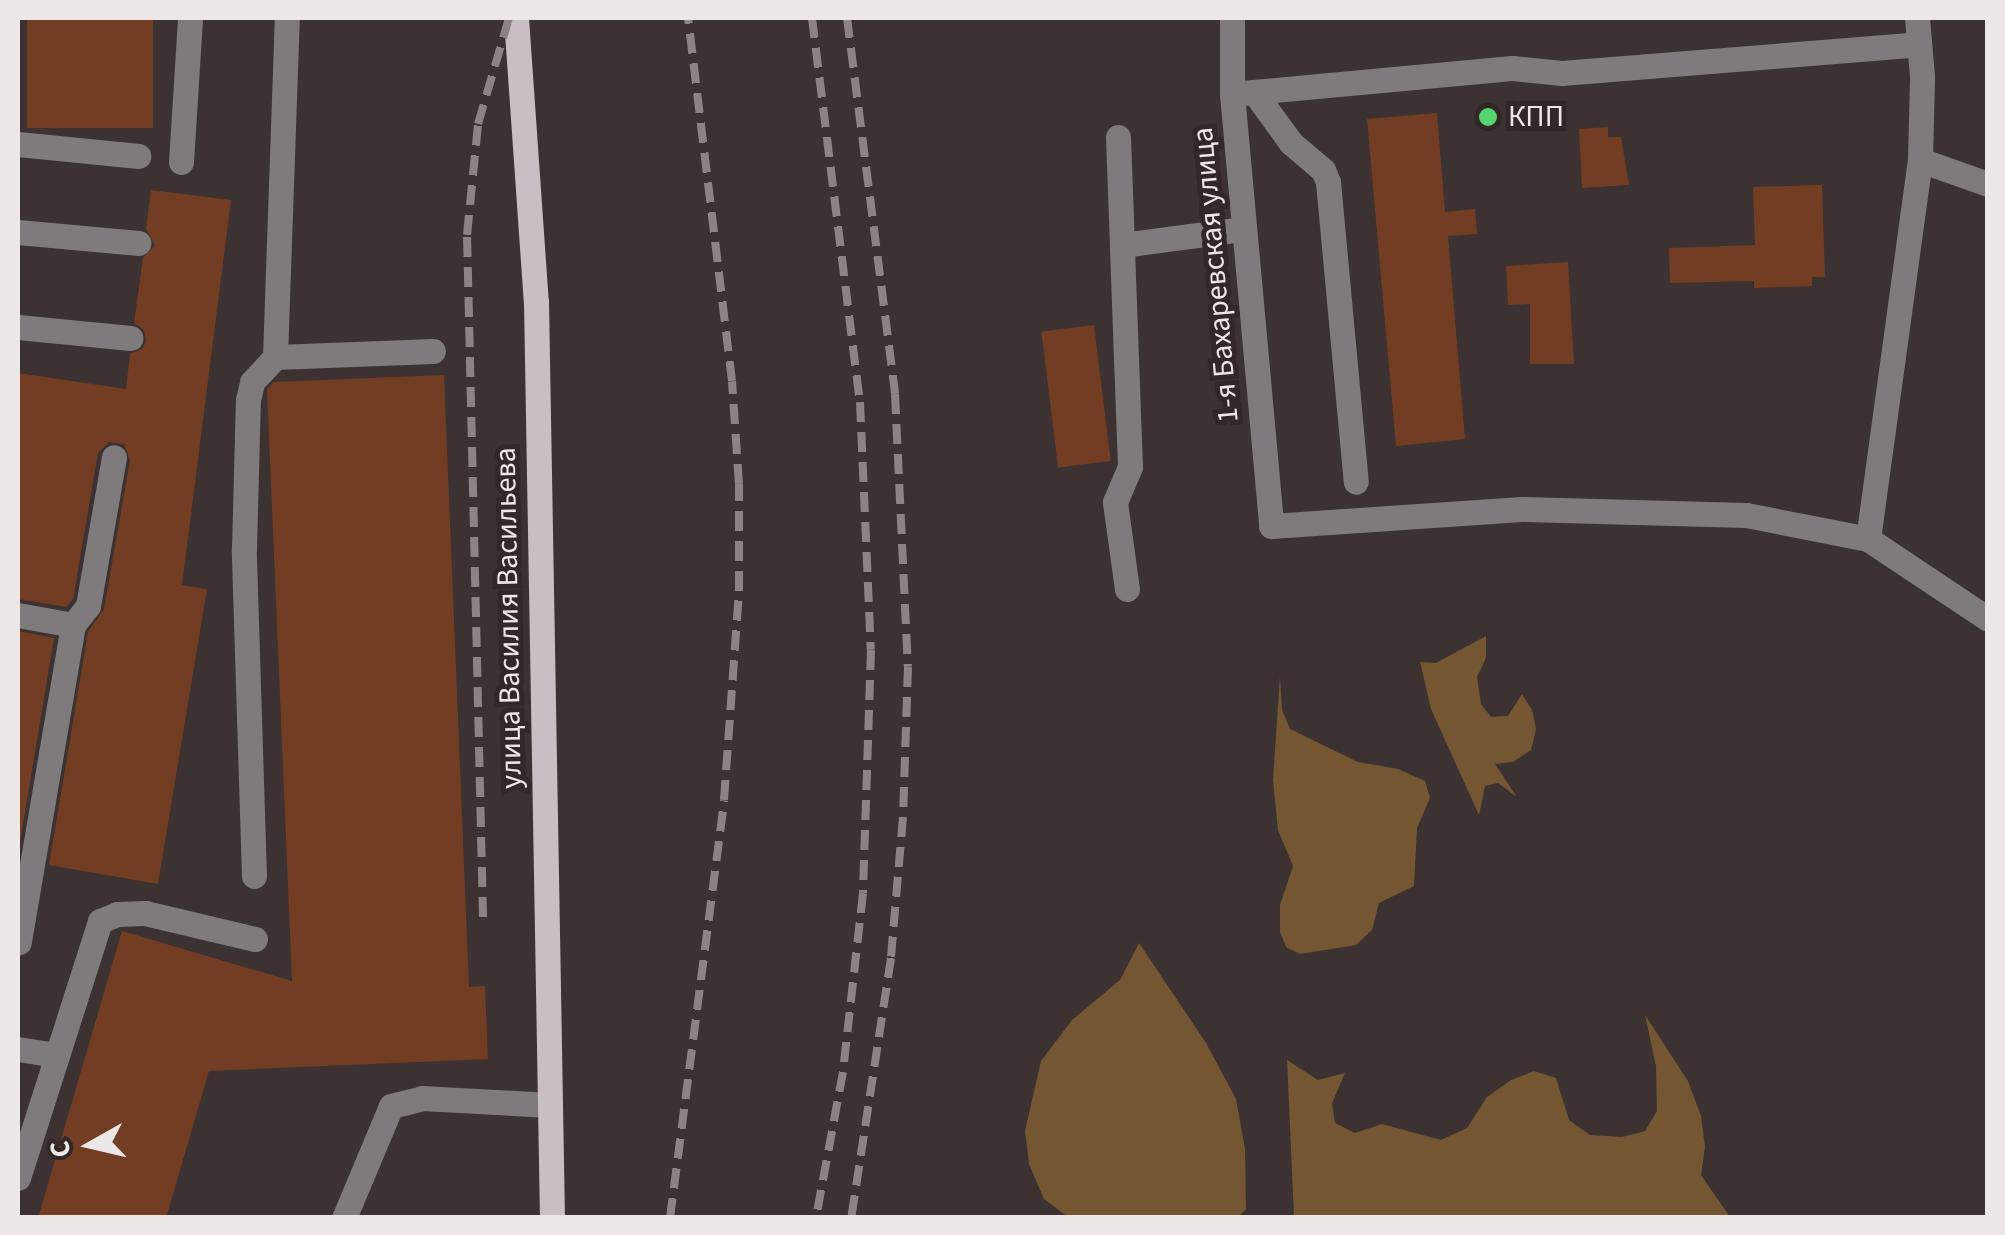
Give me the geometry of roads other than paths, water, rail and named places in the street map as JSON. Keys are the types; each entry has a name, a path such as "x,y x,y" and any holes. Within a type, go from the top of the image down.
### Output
{"main road":[{"name":"улица Василия Васильева","path":"516,18 536,302 552,1218"}],"street":[{"path":"181,162 190,18"},
{"path":"254,876 244,548 248,400 252,382 275,357 287,18"},
{"name":"1-я Бахаревская улица","path":"1232,18 1243,93 1244,229 1271,526 1521,509 1684,510 1762,518 1868,539"},
{"path":"1917,18 1920,160 1868,539 1988,619"},
{"path":"1243,93 1512,68 1562,73 1919,44"},
{"path":"1243,93 1328,182 1356,482"},
{"path":"1118,138 1130,467 1115,502 1127,589"},
{"path":"18,144 138,156"},
{"path":"1920,160 1988,184"},
{"path":"1122,245 1244,229"},
{"path":"18,232 139,244"},
{"path":"18,328 130,338"},
{"path":"275,357 433,350"},
{"path":"19,942 73,625 88,606 114,458"},
{"path":"18,615 73,625"},
{"path":"18,1178 95,927 107,916 145,913 256,938"},
{"path":"18,1049 56,1056"},
{"path":"344,1218 391,1106 422,1098 550,1104"}],"railway":[{"path":"483,917 467,235 478,124 509,18"},
{"path":"670,1218 724,800 739,591 739,484 732,381 688,18"},
{"path":"812,18 860,402 871,650 863,893 843,1072 816,1218"},
{"path":"847,18 895,394 908,667 903,817 891,958 851,1218"}],"place":[{"name":"КПП","path":"1488,117"}]}
